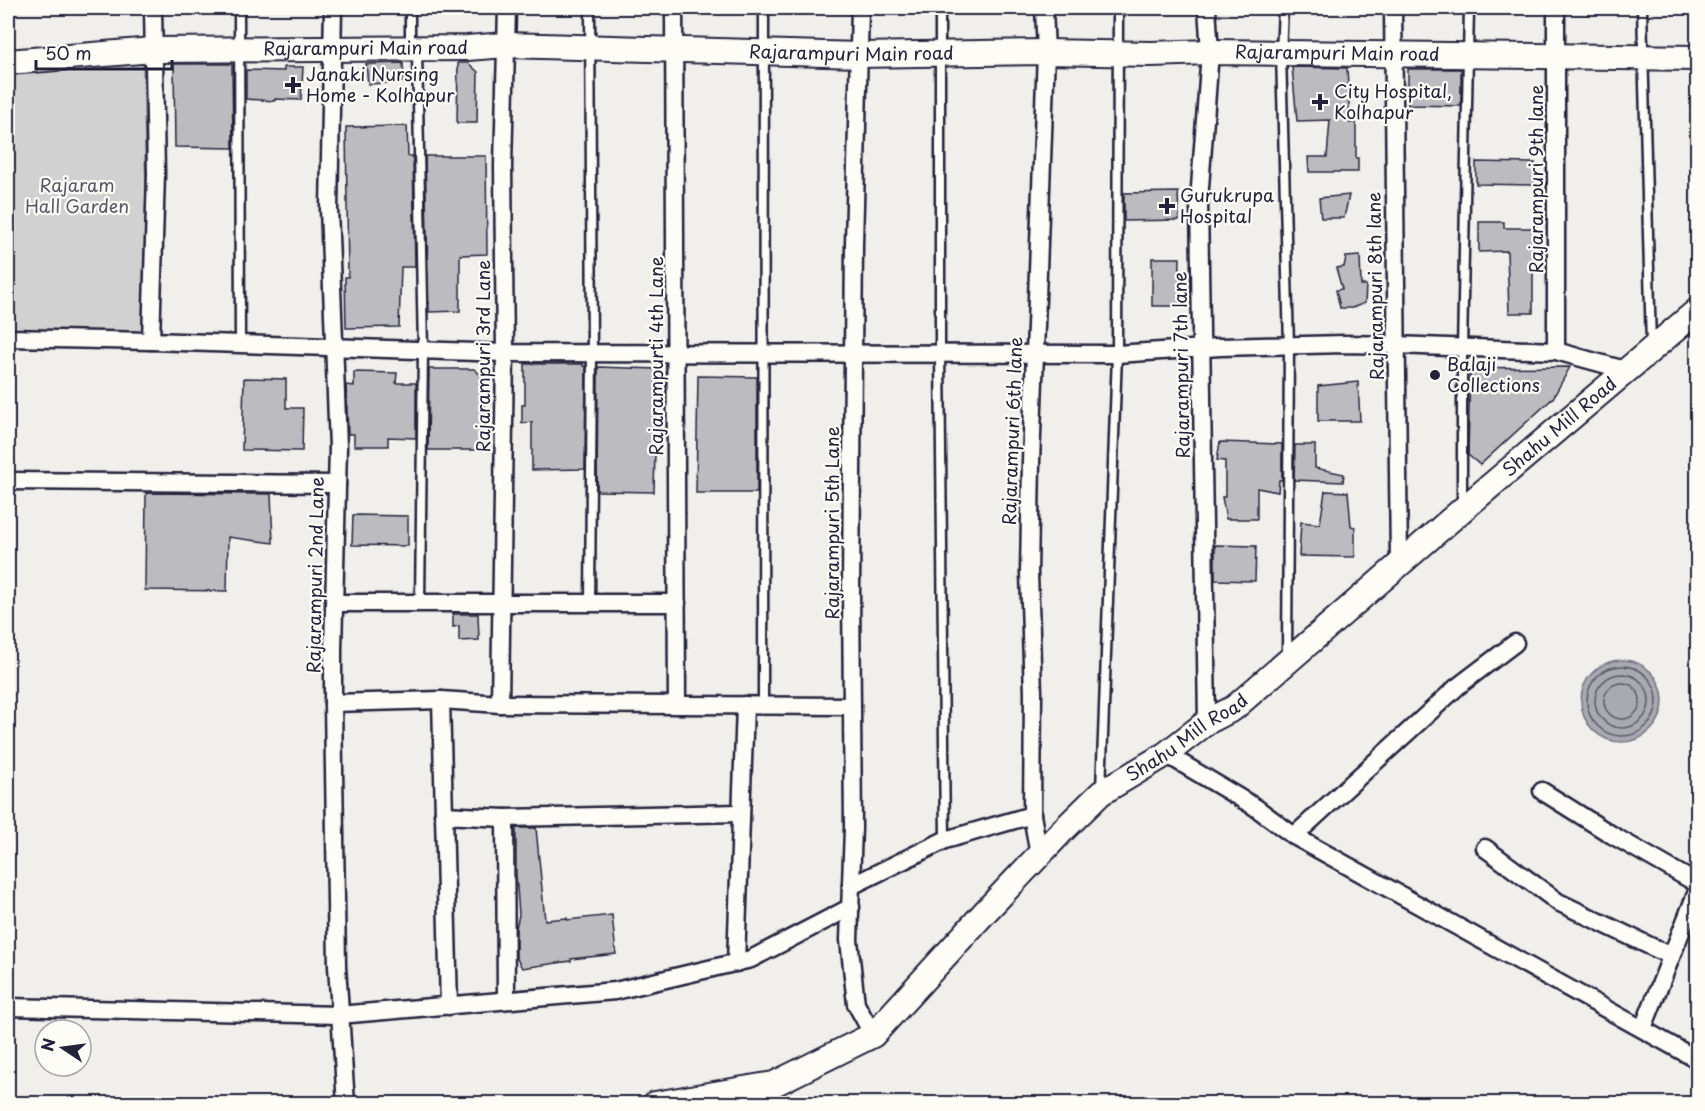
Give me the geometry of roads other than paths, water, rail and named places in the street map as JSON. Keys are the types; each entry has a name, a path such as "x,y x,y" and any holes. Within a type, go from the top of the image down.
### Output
{"street":[{"path":"151,341 156,174 153,8"},
{"path":"332,48 333,8"},
{"name":"Rajarampuri 3rd Lane","path":"500,704 506,353 503,166 507,8"},
{"name":"Rajarampurti 4th Lane","path":"674,8 677,705"},
{"name":"Rajarampuri 5th Lane","path":"860,8 854,244 851,588 853,828 849,940 856,1004 873,1035"},
{"name":"Rajarampuri 6th lane","path":"1039,855 1032,815 1033,693 1029,573 1046,52 1044,8"},
{"name":"Rajarampuri 7th lane","path":"1207,8 1210,52 1199,201 1207,722"},
{"name":"Rajarampuri 8th lane","path":"1393,8 1399,564"},
{"name":"Rajarampuri 9th lane","path":"1556,8 1556,351"},
{"name":"Rajarampuri Main road","path":"8,62 153,50 467,48 506,45 859,55 1210,52 1698,58"},
{"name":"Rajarampuri 2nd Lane","path":"332,48 329,208 338,447 333,703 339,1015 346,1104"},
{"name":"Shahu Mill Road","path":"655,1104 774,1084 873,1035 1039,855 1101,793 1166,754 1207,722 1234,708 1625,370 1698,310"},
{"path":"8,338 506,353 1117,354 1200,348 1396,345 1556,351 1625,370"},
{"path":"8,481 337,484"},
{"path":"334,603 677,603"},
{"path":"1294,836 1457,687 1515,643"},
{"path":"333,703 441,700 500,704 852,706"},
{"path":"441,700 449,1006"},
{"path":"736,963 745,705"},
{"path":"1166,754 1255,807 1294,836 1698,1060"},
{"path":"1542,791 1612,835 1698,884"},
{"path":"443,815 505,818 741,813"},
{"path":"851,886 945,840 1032,815"},
{"path":"505,818 506,1000"},
{"path":"1485,848 1558,903 1671,956"},
{"path":"1643,1028 1698,889"},
{"path":"8,1007 339,1015 615,991 751,959 851,907"}],"lane":[{"path":"239,8 240,344"},
{"path":"410,8 423,350 420,602"},
{"path":"590,603 591,8"},
{"path":"763,705 764,8"},
{"path":"940,8 940,353 945,840"},
{"path":"1101,793 1117,354 1118,8"},
{"path":"1283,8 1281,54 1289,346 1287,662"},
{"path":"1462,510 1462,349 1469,8"},
{"path":"1642,8 1651,349"}],"water":[{"path":"1622,660 1638,664 1651,672 1659,685 1663,701 1659,717 1651,730 1638,738 1622,742 1606,738 1593,730 1585,717 1581,701 1585,685 1593,672 1606,664"}],"place":[{"name":"Janaki Nursing Home - Kolhapur","path":"293,85"},
{"name":"City Hospital, Kolhapur","path":"1320,102"},
{"name":"Gurukrupa Hospital","path":"1167,206"},
{"name":"Balaji Collections","path":"1435,375"}],"park label":[{"name":"Rajaram Hall Garden","path":"77,196"}]}
